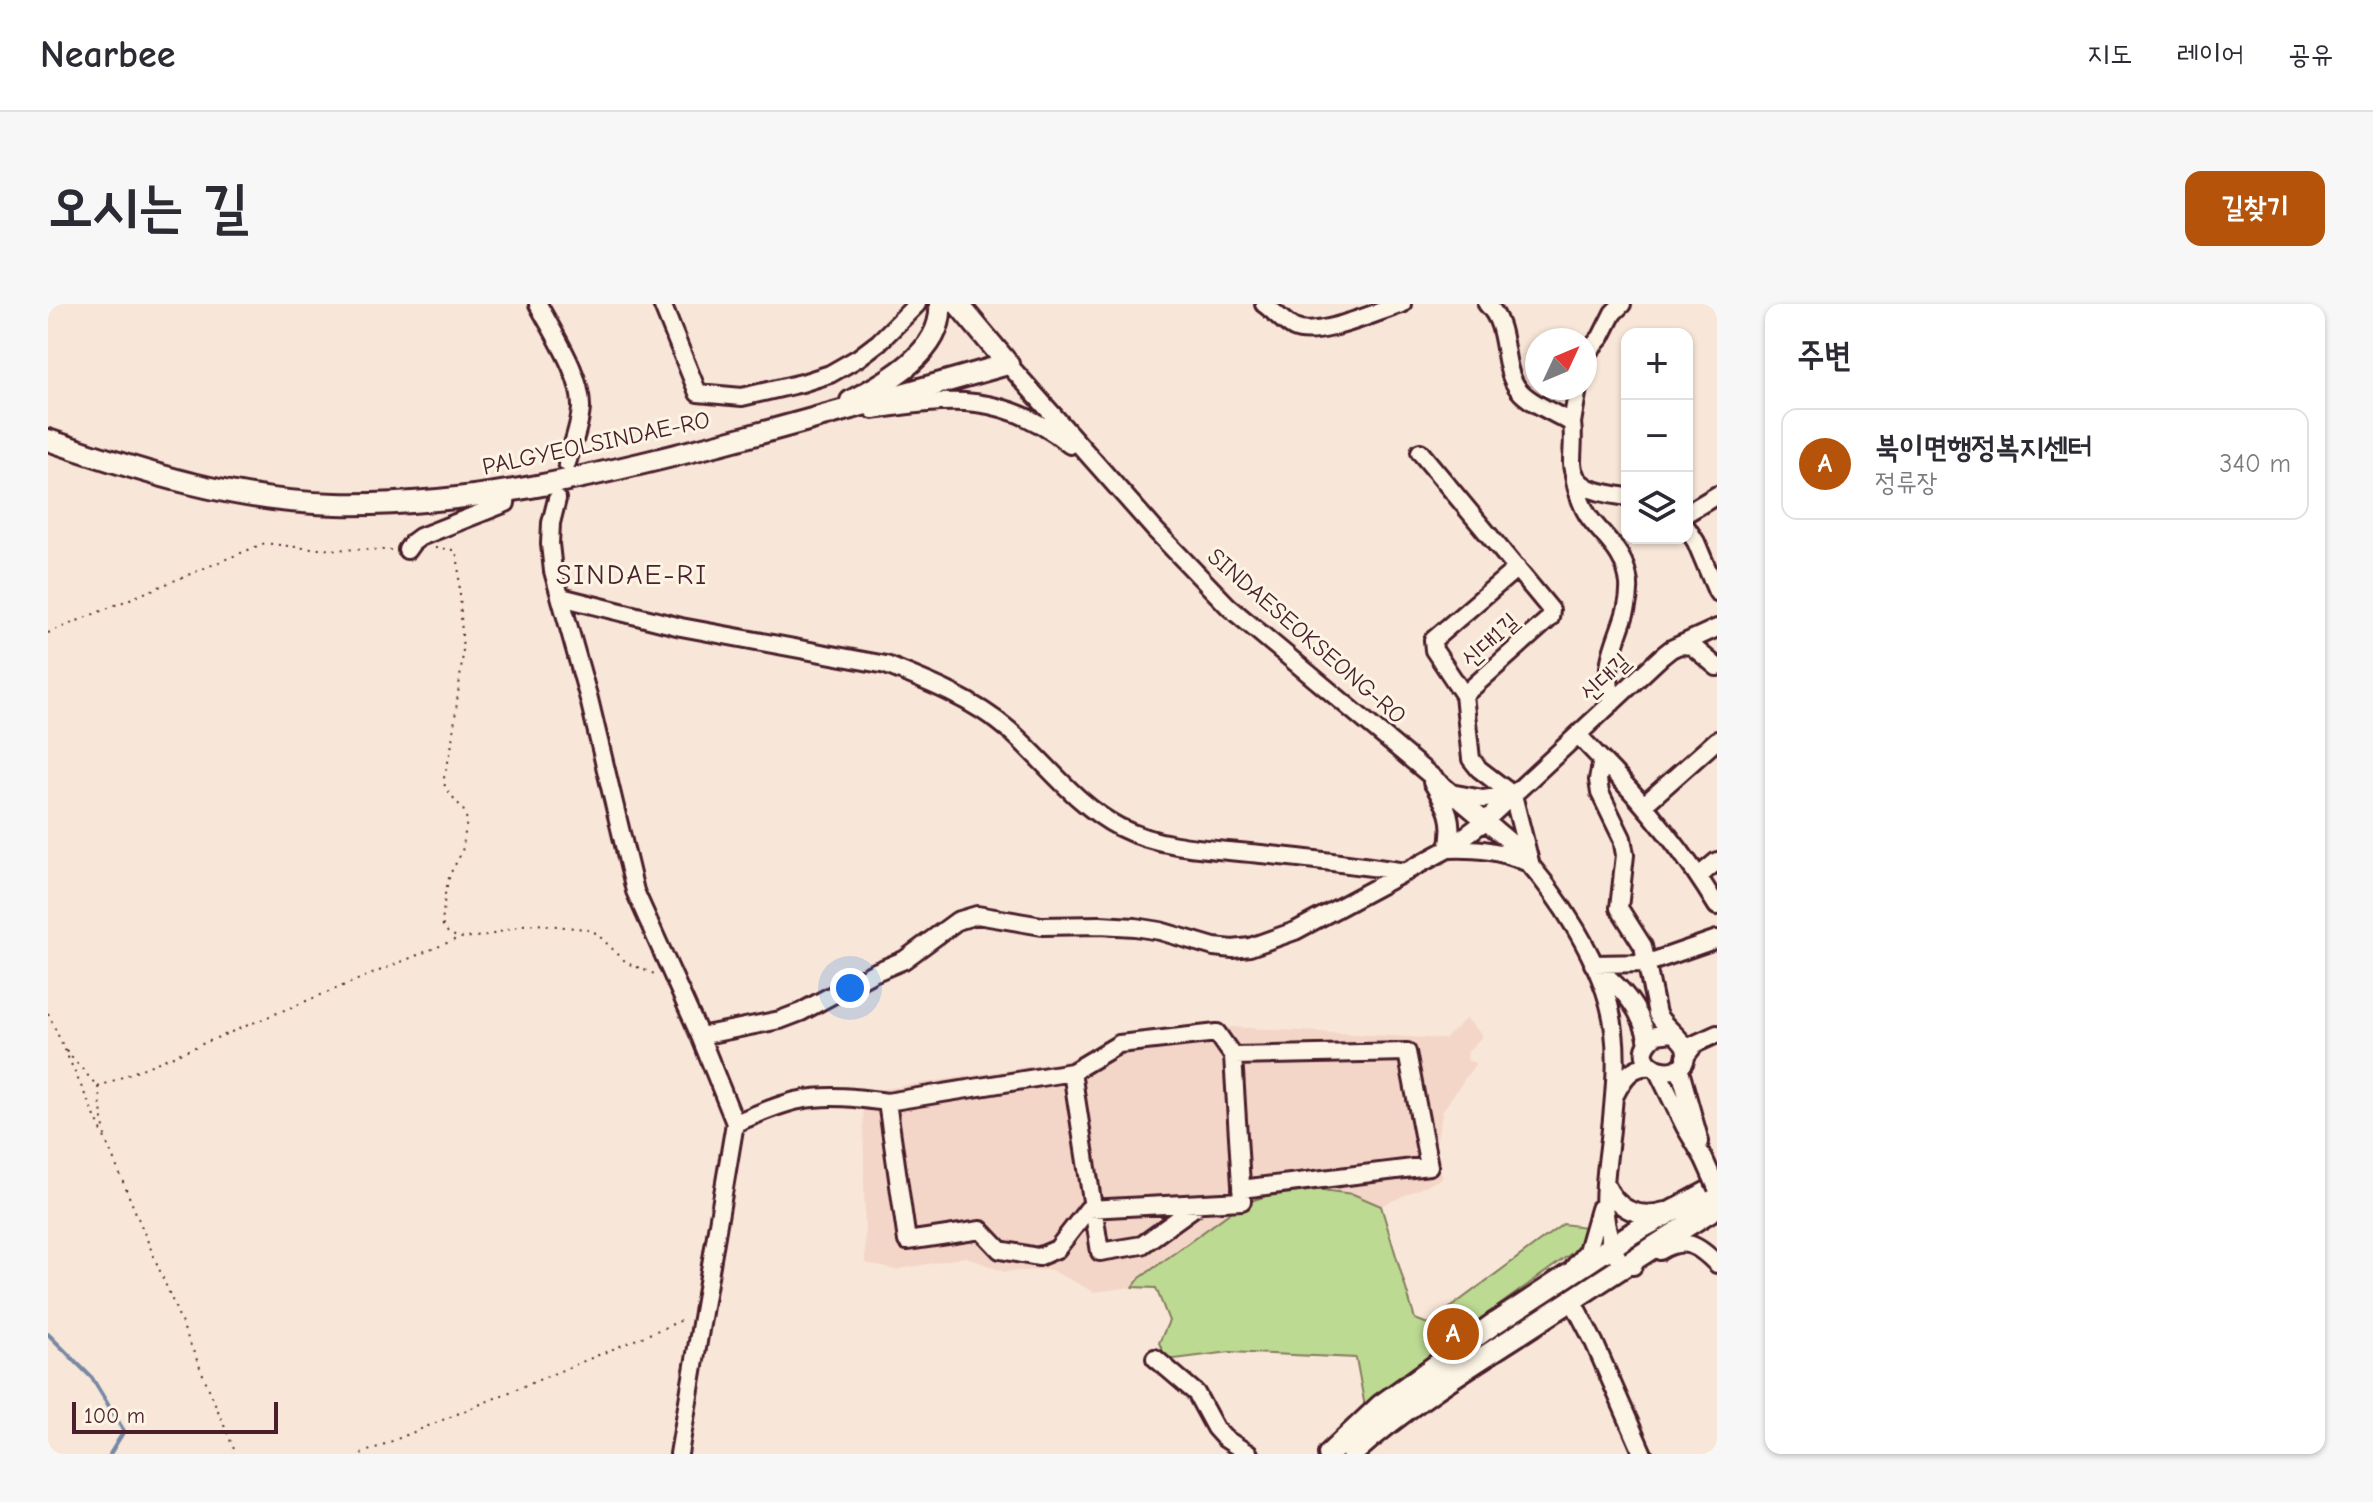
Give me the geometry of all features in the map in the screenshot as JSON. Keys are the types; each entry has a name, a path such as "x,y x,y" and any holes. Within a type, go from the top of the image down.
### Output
{"main road":[{"path":"820,417 865,394 913,360 932,340 940,322 940,304"},
{"name":"SINDAESEOKSEONG-RO","path":"958,304 1008,364"},
{"name":"PALGYEOLSINDAE-RO","path":"48,440 165,478 222,492 336,504 442,499 507,491 635,466 1008,364"},
{"path":"1329,1454 1381,1405 1492,1325 1611,1247 1717,1188"},
{"path":"1352,1454 1459,1373 1717,1207"}],"street":[{"path":"538,304 575,376 579,390 581,409 567,463"},
{"path":"662,304 698,393 742,397 830,374 879,342 917,304"},
{"path":"1264,304 1294,327 1307,331 1325,330 1402,304"},
{"path":"1487,304 1500,323 1513,382 1520,393 1572,423"},
{"path":"1597,342 1613,313 1622,304"},
{"name":"SINDAESEOKSEONG-RO","path":"1008,364 1181,559 1229,607 1485,821 1531,864 1569,917 1605,992 1614,1030 1614,1096 1605,1184 1605,1223 1611,1247 1622,1266"},
{"path":"1576,400 1572,423 1572,467 1583,506 1622,556 1629,586 1626,609 1609,662 1612,703"},
{"path":"820,417 919,403 983,403 1009,409 1034,420 1104,473"},
{"name":"신대1길","path":"1420,452 1551,610 1550,618 1464,695 1471,759 1513,795"},
{"path":"1572,467 1584,487 1621,496"},
{"path":"407,550 420,537 506,503 507,491"},
{"path":"1693,509 1717,495"},
{"path":"557,499 551,523 553,571 589,699 635,891 735,1123 679,1454"},
{"path":"1693,537 1717,592"},
{"path":"1464,695 1434,650 1433,640 1517,568"},
{"path":"561,597 681,627 886,665 989,714 1095,811 1116,826 1136,834 1185,847 1406,872"},
{"name":"신대길","path":"1717,628 1661,657 1578,735 1645,804 1699,876 1717,906"},
{"path":"1681,645 1692,646 1717,667"},
{"path":"700,1036 767,1023 801,1012 904,960 968,916 988,916 1042,926 1135,927 1233,949 1260,944 1295,931 1448,849 1485,821 1578,735"},
{"path":"1645,804 1717,740"},
{"path":"1602,760 1598,780 1600,793 1622,838 1625,855 1619,908 1643,946 1657,1014 1684,1045 1682,1062 1704,1159"},
{"path":"1428,774 1449,812 1452,825 1448,849"},
{"path":"1451,793 1483,799 1513,795"},
{"path":"1513,795 1531,864"},
{"path":"1448,849 1490,850 1531,864"},
{"path":"1699,876 1717,861"},
{"path":"1593,964 1648,963 1717,939"},
{"path":"1593,964 1622,988 1635,1007 1646,1032 1646,1056 1717,1188"},
{"path":"1648,1043 1661,1032 1687,1039 1709,1037"},
{"path":"735,1123 798,1100 846,1097 887,1102 1072,1072 1119,1044 1217,1033 1233,1056 1242,1201 1088,1209 1057,1249 1038,1257 1000,1250 981,1230 907,1241 887,1102"},
{"path":"1614,1096 1637,1067 1668,1072 1682,1062 1695,1044 1709,1037"},
{"path":"1233,1056 1407,1052 1429,1166 1241,1189"},
{"path":"1072,1072 1100,1252 1142,1245 1201,1203"},
{"path":"1605,1184 1612,1199 1635,1213 1658,1213 1689,1203"},
{"path":"1560,1280 1587,1251 1605,1184"},
{"path":"1622,1266 1637,1266 1669,1245 1685,1243 1702,1251 1717,1264"},
{"path":"1572,1300 1643,1454"},
{"path":"1155,1358 1196,1393 1224,1438 1249,1454"}],"path":[{"path":"48,633 265,543 312,549 454,550 458,558 463,654 451,750 444,778 445,788 463,809 467,820 462,852 450,874 445,894 442,924 448,933 459,938"},
{"path":"98,1087 459,938 487,936 522,925 585,929 596,933 627,963 647,973 675,980"},
{"path":"48,1013 106,1141 236,1454"},
{"path":"63,1047 98,1087 106,1141"},
{"path":"361,1454 703,1311"}],"shaded area":[{"path":"1466,1018 1483,1036 1468,1051 1467,1060 1476,1063 1443,1110 1434,1153 1443,1178 1381,1206 1353,1194 1140,1277 1133,1287 1094,1292 1051,1270 1004,1272 966,1257 895,1270 865,1263 863,1092 1059,1062 1128,1039 1232,1027 1445,1039"}],"green space":[{"path":"1313,1189 1353,1194 1381,1206 1415,1319 1428,1324 1563,1224 1586,1227 1583,1245 1433,1353 1365,1407 1356,1358 1230,1352 1167,1360 1159,1343 1169,1321 1156,1288 1133,1287 1140,1278 1242,1204 1275,1193"}],"waterway":[{"path":"48,1334 92,1378 124,1431 110,1454"}],"place":[{"name":"북이면행정복지센터","path":"1453,1334"}],"district":[{"name":"SINDAE-RI","path":"632,574"}]}
